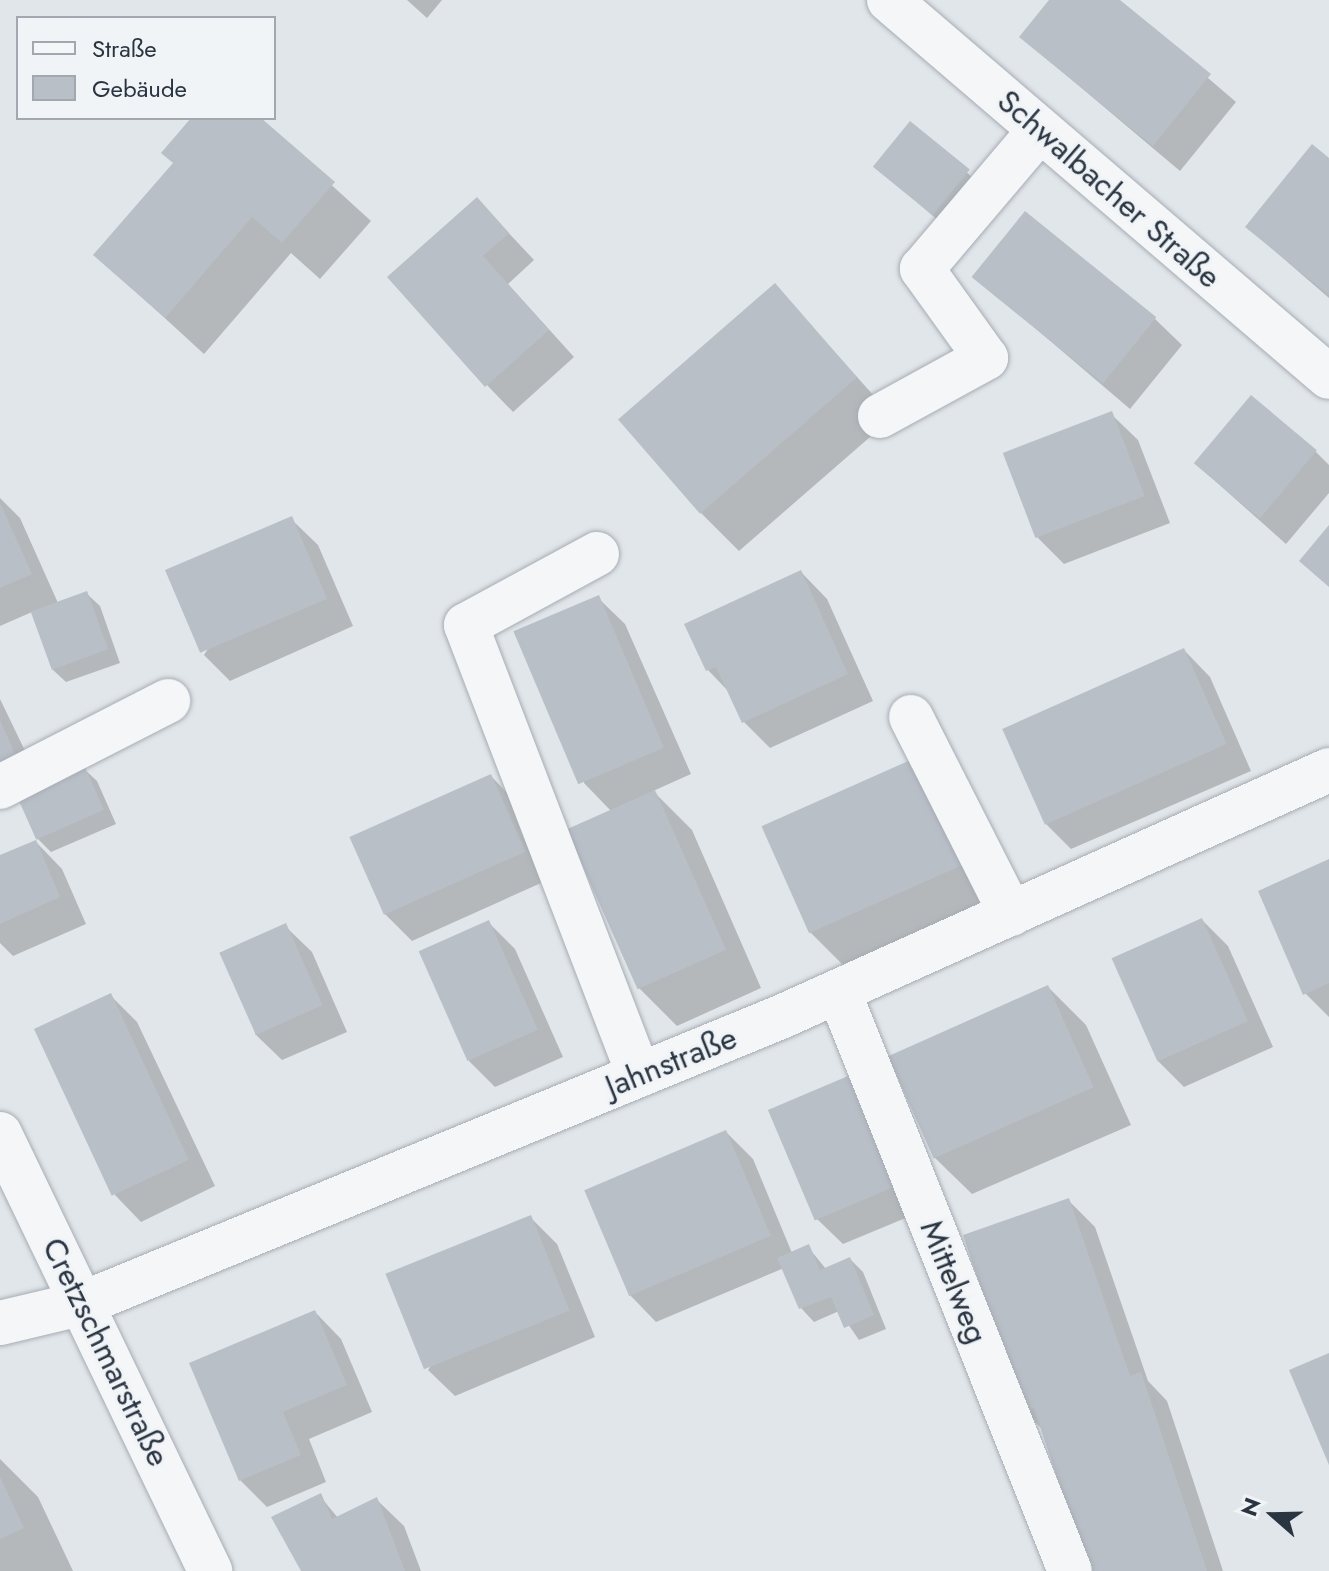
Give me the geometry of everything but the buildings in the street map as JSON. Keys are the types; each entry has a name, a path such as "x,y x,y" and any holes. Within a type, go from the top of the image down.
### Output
{"street":[{"name":"Schwalbacher Straße","path":"913,5 1040,130 1329,377"},
{"path":"880,416 986,358 922,269 1040,130"},
{"path":"597,554 466,625 639,1075"},
{"path":"0,787 168,701"},
{"path":"911,717 1011,914"},
{"name":"Jahnstraße","path":"0,1323 84,1303 839,992 1329,770"},
{"name":"Mittelweg","path":"839,992 1070,1571"},
{"name":"Cretzschmarstraße","path":"0,1134 84,1303 210,1571"}]}
